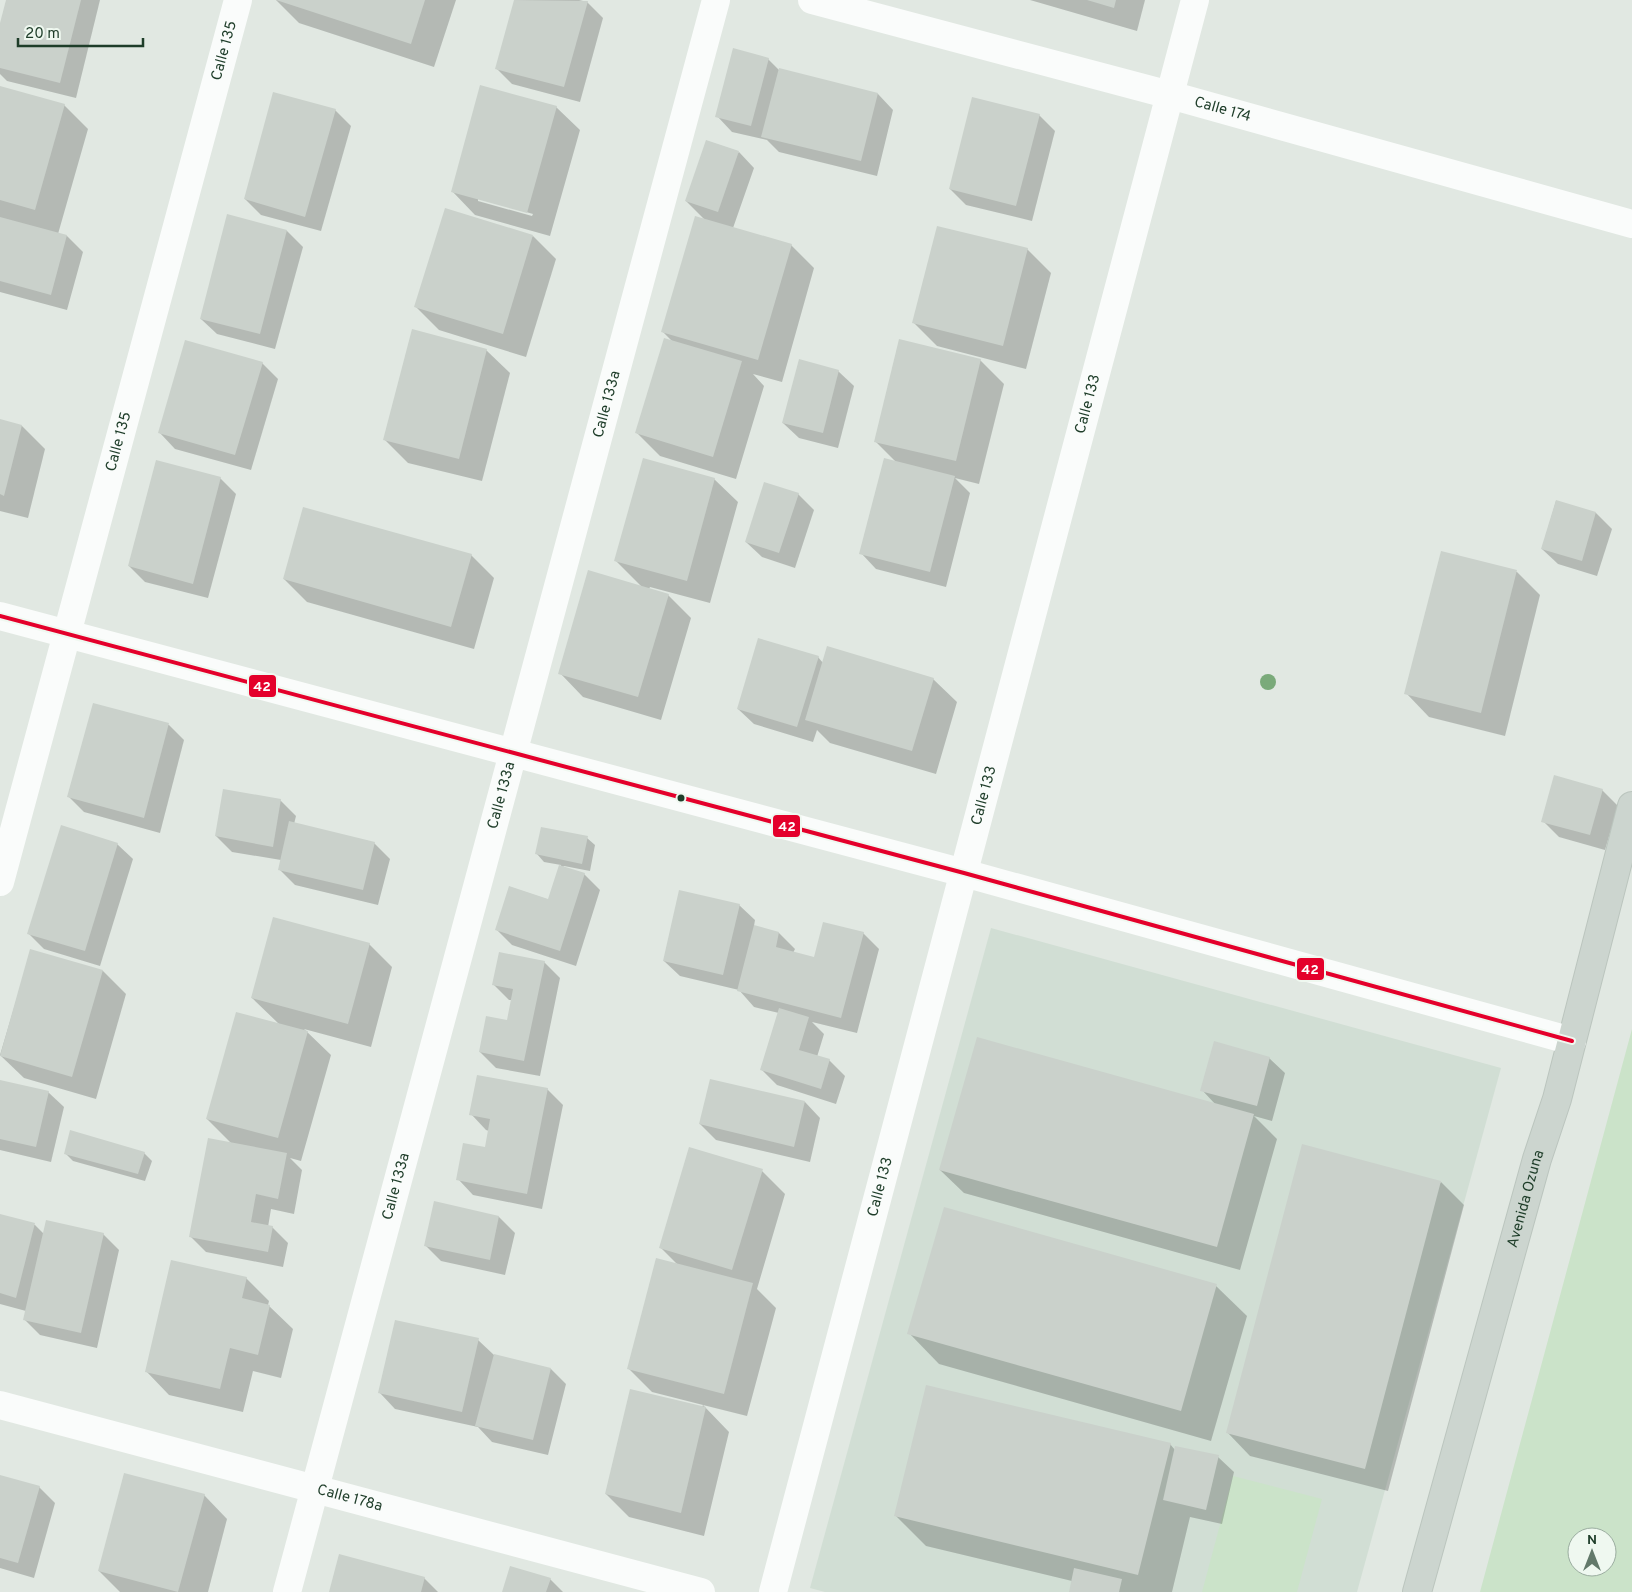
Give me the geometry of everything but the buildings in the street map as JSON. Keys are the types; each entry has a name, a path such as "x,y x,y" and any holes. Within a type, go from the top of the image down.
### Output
{"main road":[{"name":"Avenida Ozuna","path":"1417,1592 1537,1159 1557,1099 1632,806"}],"street":[{"name":"Calle 135","path":"0,882 238,0"},
{"name":"Calle 133a","path":"287,1592 716,0"},
{"name":"Calle 174","path":"812,0 1170,95 1632,224"},
{"name":"Calle 133","path":"773,1592 1195,0"},
{"path":"0,616 964,873 1572,1041"},
{"name":"Calle 178a","path":"0,1405 701,1592"}],"shaded area":[{"path":"991,928 1501,1068 1357,1592 825,1592 810,1588"}],"green space":[{"path":"1632,1029 1632,1592 1480,1592"},
{"path":"1233,1476 1322,1499 1297,1592 1202,1592"}],"transit line":[{"name":"42","path":"0,616 964,873 1572,1041"}]}
